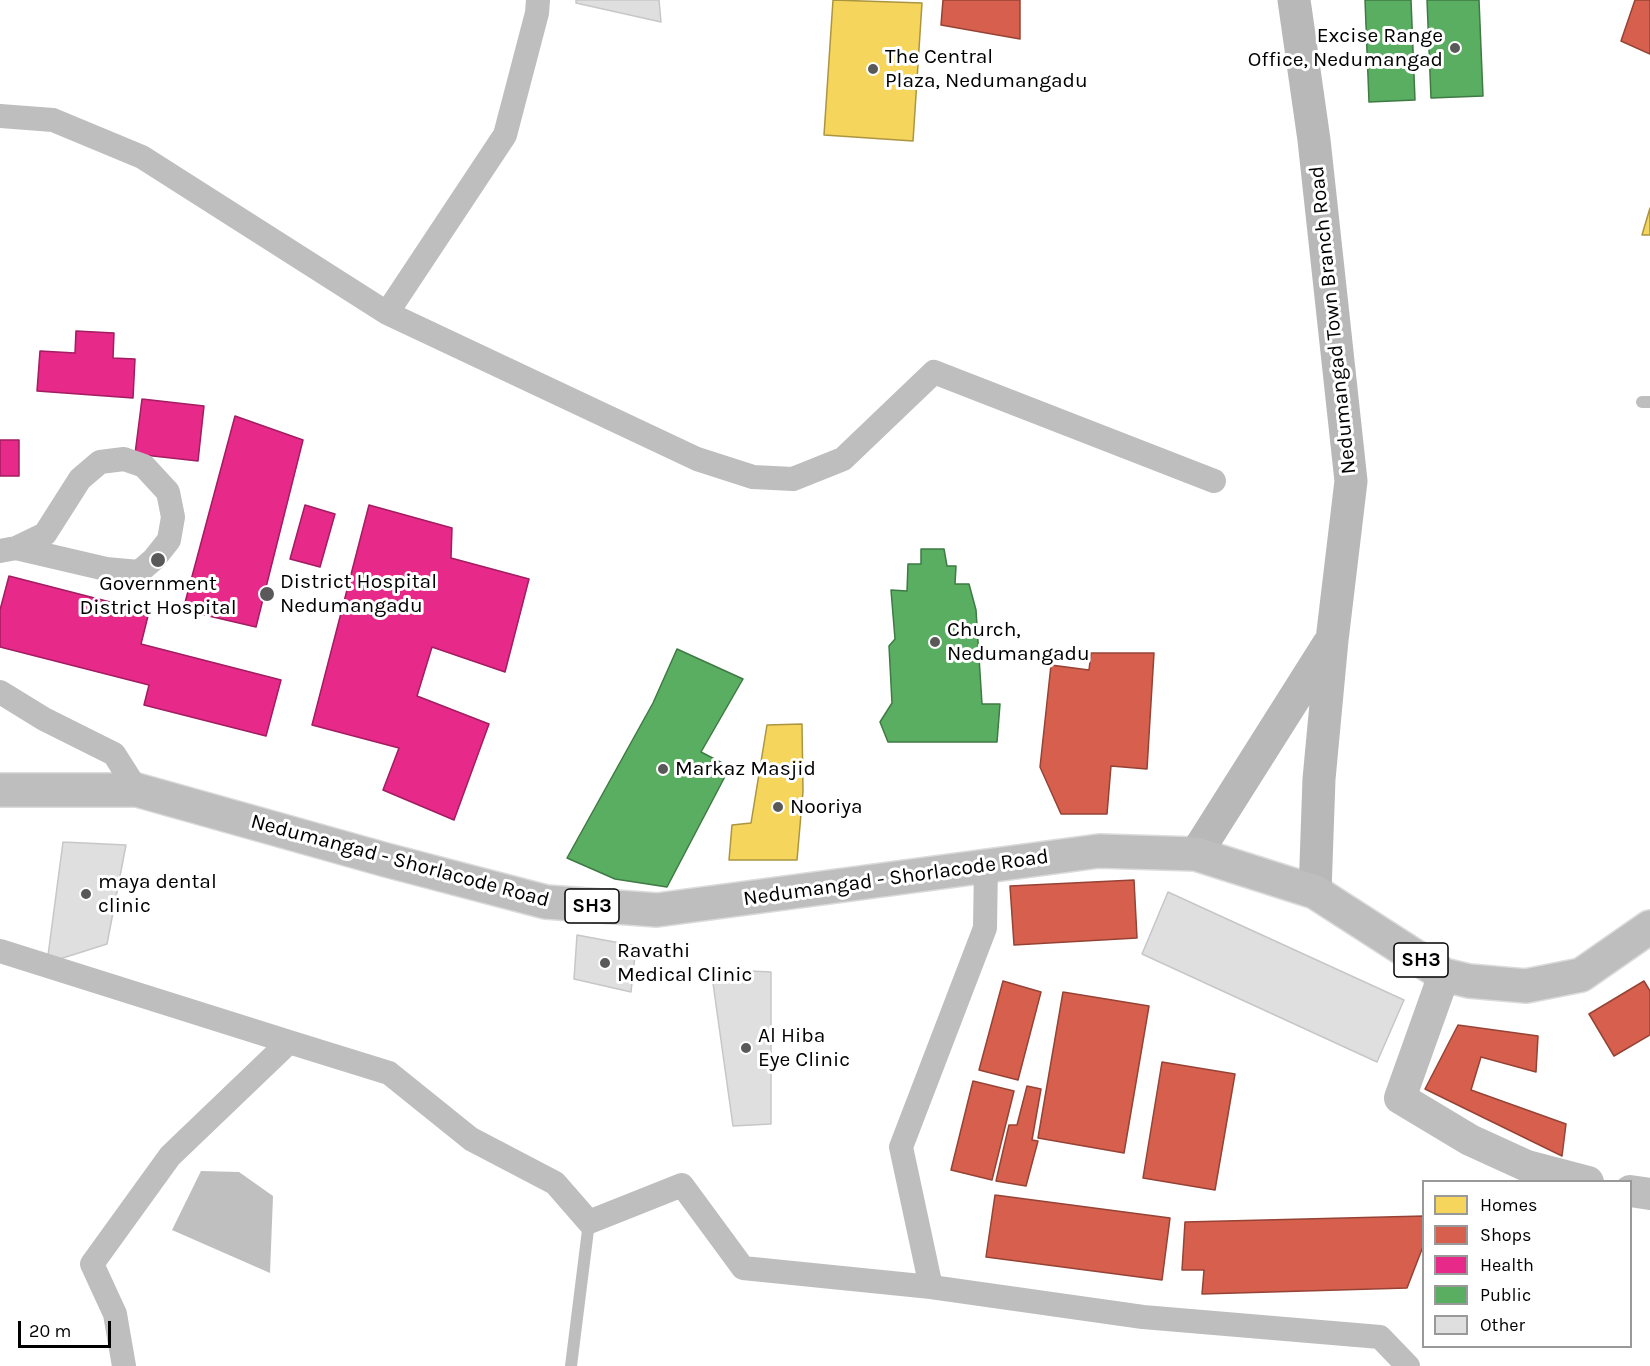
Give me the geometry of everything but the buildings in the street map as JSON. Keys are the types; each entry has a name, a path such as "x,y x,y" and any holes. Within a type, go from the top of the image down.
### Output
{"main road":[{"name":"Nedumangad Town Branch Road","path":"1294,0 1314,140 1351,481 1332,640 1319,779 1315,892"},
{"path":"1196,854 1332,640"},
{"name":"Nedumangad - Shorlacode Road","path":"0,790 136,790 546,902 657,910 1100,851 1196,854"},
{"name":"SH3","path":"1196,854 1315,892 1443,975 1469,981 1526,986 1581,975 1650,927"}],"street":[{"path":"387,313 505,135 537,13 537,0"},
{"path":"0,116 53,120 142,157 387,313 697,459 753,477 793,479 843,459 934,372 1215,481"},
{"path":"124,459 144,466 168,492 173,517 169,540 154,559 139,572 106,569 8,550 45,534 80,479 100,462 124,459"},
{"path":"0,692 44,719 114,754 136,790"},
{"path":"931,1287 901,1147 985,928 986,865"},
{"path":"0,951 389,1072 471,1139 555,1183 589,1222 682,1185 742,1268 931,1287 1143,1317 1380,1337 1408,1366"},
{"path":"1443,975 1400,1098 1470,1140 1527,1166 1580,1180"},
{"path":"124,1366 116,1314 92,1264 170,1156 289,1042"},
{"path":"1632,1191 1650,1194"}],"lane":[{"path":"571,1366 589,1222"}],"shaded area":[{"path":"201,1171 239,1172 273,1196 270,1273 172,1230"}],"place":[{"name":"Excise Range Office, Nedumangad","path":"1455,48"},
{"name":"The Central Plaza, Nedumangadu","path":"873,69"},
{"name":"Government District Hospital","path":"158,560"},
{"name":"District Hospital Nedumangadu","path":"267,594"},
{"name":"Church, Nedumangadu","path":"935,642"},
{"name":"Markaz Masjid","path":"663,769"},
{"name":"Nooriya","path":"778,807"},
{"name":"maya dental clinic","path":"86,894"},
{"name":"Ravathi Medical Clinic","path":"605,963"},
{"name":"Al Hiba Eye Clinic","path":"746,1048"}]}
